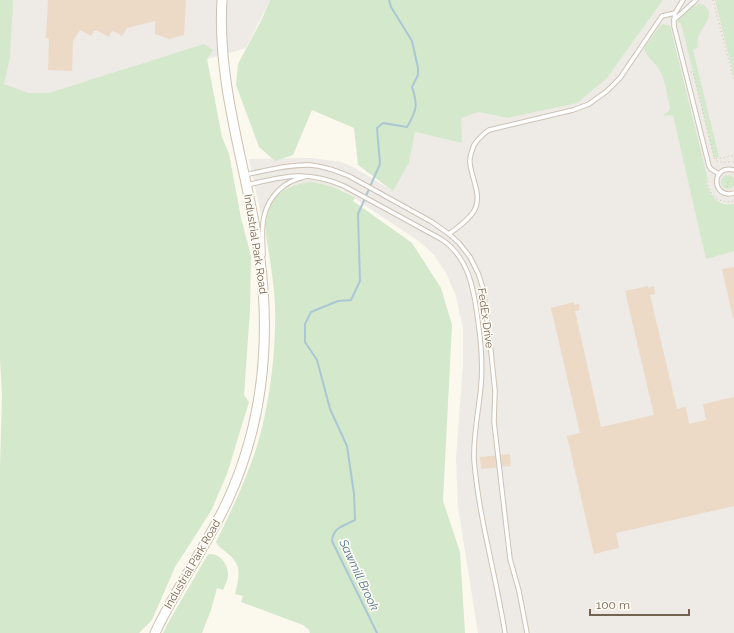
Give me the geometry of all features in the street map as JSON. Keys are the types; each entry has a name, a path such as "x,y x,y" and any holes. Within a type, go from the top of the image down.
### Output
{"street":[{"name":"Industrial Park Road","path":"155,633 175,592 211,533 239,474 249,444 256,415 265,354 265,296 257,237 227,92 221,38 222,0"}],"lane":[{"path":"683,0 676,13 674,26 709,166 719,174"},
{"path":"674,20 696,0"},
{"path":"449,234 464,222 474,210 477,202 470,162 471,152 483,133 489,130 573,110 589,104 607,91 620,78 662,16 676,13"},
{"name":"FedEx Drive","path":"244,176 282,167 310,165 336,171 432,222 459,243 470,258 478,273 483,288 495,391 494,422 510,559 519,591 527,633"},
{"path":"734,170 726,169 719,174 716,182 719,190 727,194 734,193"},
{"name":"FedEx Drive","path":"246,185 284,177 309,176 332,181 373,201 447,243 453,248 463,263 472,283 482,348 481,385 476,419 474,460 486,541 505,633"},
{"path":"265,296 262,228 263,218 267,207 273,196 282,186 299,178 309,176"}],"path":[{"path":"714,0 734,81"},
{"path":"693,72 714,157 716,161 734,162"},
{"path":"714,157 717,159 734,155"}],"shaded area":[{"path":"3,0 270,0 246,48 17,115 0,85"},
{"path":"663,0 734,0 734,633 478,633 458,507 456,459 463,364 463,329 456,296 446,273 434,255 420,242 342,190 312,182 293,185 282,191 270,207 265,232 249,159 312,158 341,162 353,167 393,191 409,163 415,132 462,143 460,118 479,112 507,118 607,78"}],"green space":[{"path":"0,0 13,0 10,58 4,84 28,93 49,93 204,44 213,50 207,59 222,137 229,154 241,218 251,256 250,310 244,395 249,402 227,474 211,511 175,567 152,620 139,633 0,633 0,467 2,396 0,358"},
{"path":"270,0 663,0 607,78 577,103 507,118 479,112 461,118 462,143 415,132 409,163 393,191 358,165 354,128 312,110 293,155 275,161 259,147 236,85 238,64 262,19"},
{"path":"715,0 734,0 734,77"},
{"path":"697,4 701,4 706,7 709,15 698,36 698,47 693,50 719,157 715,158 681,23 678,23 678,20 688,10"},
{"path":"663,24 670,26 708,180 706,180 707,185 712,195 718,202 723,204 734,204 734,251 706,259 673,115 664,116 664,114 669,111 670,107 664,79 658,68 645,52 644,48"},
{"path":"725,175 731,175 735,179 735,185 731,189 725,189 721,185 721,179"},
{"path":"312,182 324,184 355,198 353,201 412,243 441,288 452,325 443,501 460,552 465,633 310,633 309,630 303,625 241,602 243,596 235,594 238,582 238,567 236,562 216,542 240,492 250,466 263,425 268,398 273,356 275,313 273,282 266,237 267,214 273,201 287,188"},
{"path":"209,554 213,554 221,558 226,565 228,577 223,590 217,588 211,610 202,633 163,633 207,556"}],"building":[{"path":"48,0 186,0 184,35 169,39 155,34 155,21 127,28 122,36 112,31 109,37 98,31 94,31 91,36 80,30 73,41 72,71 48,70 49,39 46,38"},
{"path":"734,267 734,318 733,318 722,269"},
{"path":"648,286 648,288 654,286 655,294 650,295 677,409 686,407 689,424 706,420 703,404 734,397 734,506 616,533 619,548 594,554 567,436 580,433 551,308 574,302 574,305 579,304 580,310 575,311 601,427 654,415 625,291"},
{"path":"510,454 511,466 481,469 480,457"}],"waterway":[{"name":"Sawmill Brook","path":"377,633 332,541 334,533 337,530 355,520 354,494 347,446 330,409 317,360 305,342 305,324 311,312 338,301 351,300 360,281 358,214 380,164 377,128 383,123 407,127 415,112 416,103 412,87 418,75 418,68 412,41 391,7 389,0"}]}
